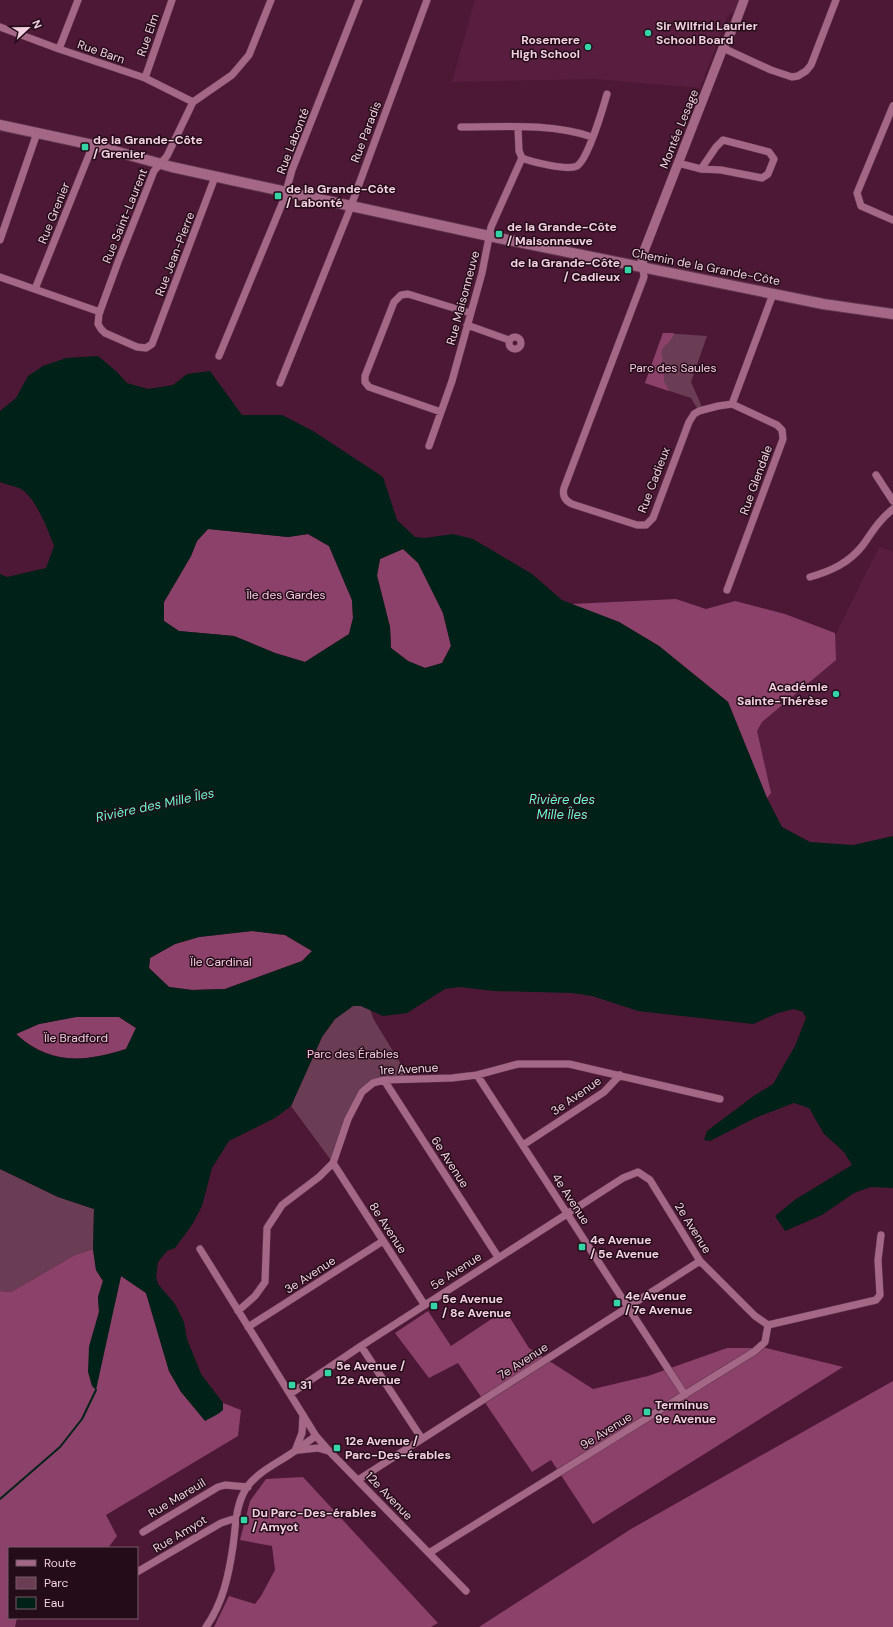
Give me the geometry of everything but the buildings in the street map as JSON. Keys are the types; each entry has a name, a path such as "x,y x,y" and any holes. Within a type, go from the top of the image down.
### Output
{"main road":[{"name":"Chemin de la Grande-Côte","path":"0,125 93,144 160,164 215,177 489,236 823,304 893,314"}],"street":[{"path":"59,49 78,0"},
{"name":"Rue Elm","path":"145,78 172,0"},
{"name":"Rue Saint-Laurent","path":"100,312 154,171 167,156 193,102 232,74 249,56 271,0"},
{"name":"Rue Labonté","path":"219,356 284,200 292,170 360,0"},
{"name":"Rue Paradis","path":"280,383 338,240 427,0"},
{"name":"Montée Lesage","path":"643,268 642,258 723,48 735,24 744,0"},
{"path":"723,48 771,70 792,77 798,76 806,71 811,65 836,0"},
{"name":"Rue Barn","path":"0,27 145,78 193,102"},
{"path":"518,128 519,151 522,158 540,163 569,168 574,167 582,161 607,94"},
{"path":"893,106 857,193 861,206 893,220"},
{"path":"461,127 565,130 592,137"},
{"path":"0,240 37,133"},
{"path":"678,163 700,169 721,170 762,178 768,174 774,159 769,152 723,140 700,169"},
{"name":"Rue Grenier","path":"35,289 93,144"},
{"name":"Rue Maisonneuve","path":"429,446 452,381 482,273 491,227 522,158"},
{"name":"Rue Jean-Pierre","path":"100,312 98,324 105,333 140,348 148,347 154,340 215,177"},
{"name":"Rue Cadieux","path":"643,268 644,277 564,488 563,492 565,499 572,504 636,525 641,526 648,524 654,516 692,416 701,410 732,404"},
{"path":"0,277 100,312"},
{"path":"441,412 371,388 365,382 365,376 394,302 401,295 408,294 470,313"},
{"path":"732,404 773,294"},
{"path":"467,325 509,340"},
{"name":"Rue Glendale","path":"727,590 783,437 782,430 777,425 732,404"},
{"path":"876,475 893,501"},
{"path":"810,577 829,571 848,560 862,546 881,519 893,509"},
{"name":"1re Avenue","path":"238,1311 255,1296 265,1282 267,1228 282,1205 319,1177 333,1163 348,1119 362,1092 373,1083 384,1080 452,1078 477,1075 518,1064 569,1064 720,1099"},
{"name":"4e Avenue","path":"477,1075 685,1395"},
{"name":"3e Avenue","path":"523,1145 604,1092 620,1075"},
{"name":"6e Avenue","path":"384,1080 498,1257"},
{"name":"8e Avenue","path":"333,1163 424,1304"},
{"name":"5e Avenue","path":"290,1394 424,1304 623,1178 638,1172"},
{"name":"2e Avenue","path":"638,1172 650,1180 700,1261 755,1316 768,1325"},
{"path":"768,1325 876,1300 880,1295 878,1260 881,1235"},
{"name":"3e Avenue","path":"248,1327 383,1241"},
{"name":"12e Avenue","path":"200,1249 316,1436 466,1591"},
{"name":"7e Avenue","path":"358,1480 700,1261"},
{"name":"9e Avenue","path":"429,1553 755,1351 765,1342 768,1325"},
{"path":"361,1346 422,1439"},
{"path":"295,1451 302,1433 303,1414"},
{"path":"206,1627 212,1618 223,1594 233,1547 236,1518 240,1503 248,1487 262,1473 316,1436"},
{"path":"295,1451 318,1448 330,1452"},
{"name":"Rue Mareuil","path":"144,1532 218,1487 225,1485 248,1487"},
{"name":"Rue Amyot","path":"138,1571 221,1523 236,1518"}],"shaded area":[{"name":"Rosemere High School","path":"475,0 744,0 741,8 728,15 700,88 595,79 452,82"},
{"name":"Académie Sainte-Thérèse","path":"880,547 893,552 893,837 852,847 810,842 782,827 767,798 737,727 822,662"}],"green space":[{"name":"Parc des Saules","path":"663,333 707,336 691,382 702,407 697,408 691,398 645,383"},
{"path":"663,333 674,333 661,353 663,360 661,364 664,372 664,381 669,391 645,383"},
{"name":"Île des Gardes","path":"208,529 288,537 308,534 329,546 352,600 353,618 349,634 305,662 275,653 234,636 179,631 164,621 164,602 191,556 197,541"},
{"path":"403,549 418,562 443,613 451,646 442,663 425,668 408,661 391,648 390,627 377,575 380,559"},
{"path":"676,599 706,609 735,601 785,614 835,633 836,660 762,722 757,731 771,793 767,798 728,702 659,646 619,622 571,604"},
{"name":"Ïle Cardinal","path":"252,931 285,935 312,951 302,961 225,989 192,990 169,987 149,968 150,958 175,944 199,937"},
{"name":"Parc des Érables","path":"353,1006 361,1006 370,1010 374,1020 410,1079 384,1080 362,1092 333,1163 291,1106 322,1037 335,1019"},
{"name":"Ïle Bradford","path":"76,1017 119,1017 136,1028 126,1049 82,1058 55,1056 29,1044 16,1034 39,1024"},
{"path":"0,1169 58,1197 94,1209 93,1249 75,1255 11,1292 0,1291"},
{"path":"93,1249 96,1270 103,1281 98,1297 99,1312 89,1347 115,1302 121,1276 146,1293 169,1371 181,1392 223,1410 223,1403 241,1410 238,1436 106,1515 117,1536 109,1547 8,1547 8,1619 17,1619 15,1627 0,1627 0,1291 11,1292 75,1255"},
{"path":"505,1310 529,1348 593,1389 648,1376 727,1348 766,1348 843,1367 593,1524 551,1460 532,1472 458,1363 429,1378 395,1333 428,1311 451,1346"},
{"path":"893,1381 893,1627 479,1627 631,1529"},
{"path":"303,1477 438,1623 431,1627 214,1627 229,1596 255,1604 275,1570 272,1546 240,1540 250,1501 266,1479"}],"water":[{"name":"Rivière des Mille Îles","path":"98,356 117,372 127,383 148,389 173,385 187,374 210,371 242,415 282,415 313,431 383,477 397,520 415,537 425,538 453,534 473,539 532,574 562,600 619,622 659,646 728,702 767,798 782,827 810,842 853,845 893,836 893,1188 871,1187 854,1193 822,1215 785,1231 775,1216 796,1199 852,1165 844,1152 824,1134 809,1108 794,1103 755,1118 710,1141 704,1140 707,1131 755,1095 773,1084 795,1046 806,1018 803,1012 794,1009 778,1013 753,1024 638,1011 592,996 572,993 494,991 460,987 445,989 407,1013 383,1016 361,1006 353,1006 335,1019 322,1037 291,1106 275,1118 229,1141 212,1168 202,1206 192,1225 175,1248 167,1251 158,1262 156,1277 158,1284 175,1304 184,1322 187,1339 201,1374 223,1403 223,1410 205,1421 181,1392 169,1371 146,1293 121,1276 96,1390 92,1386 88,1372 89,1347 99,1312 98,1297 103,1281 96,1270 93,1249 94,1209 58,1197 0,1169 0,574 7,577 46,568 54,546 41,515 32,499 21,489 0,482 0,411 16,398 28,376 43,366 66,358","holes":["208,529 288,537 308,534 329,546 352,600 353,618 349,634 305,662 275,653 234,636 179,631 164,621 164,602 191,556 197,541","403,549 418,563 443,613 451,646 442,663 425,668 408,661 391,648 390,627 377,576 380,559","252,931 285,935 312,951 302,961 225,989 192,990 169,987 149,968 150,958 175,944 199,937","76,1017 119,1017 136,1028 126,1049 96,1057 68,1058 42,1052 16,1034 39,1024"]}],"waterway":[{"path":"0,1499 60,1447 82,1419 96,1390"}],"place":[{"name":"Sir Wilfrid Laurier School Board","path":"648,33"},
{"name":"Rosemere High School","path":"588,47"},
{"name":"de la Grande-Côte / Grenier","path":"85,147"},
{"name":"de la Grande-Côte / Labonté","path":"278,196"},
{"name":"de la Grande-Côte / Maisonneuve","path":"499,234"},
{"name":"de la Grande-Côte / Cadieux","path":"628,270"},
{"name":"Académie Sainte-Thérèse","path":"836,694"},
{"name":"4e Avenue / 5e Avenue","path":"582,1247"},
{"name":"4e Avenue / 7e Avenue","path":"617,1303"},
{"name":"5e Avenue / 8e Avenue","path":"434,1306"},
{"name":"5e Avenue / 12e Avenue","path":"328,1373"},
{"name":"31","path":"292,1385"},
{"name":"Terminus 9e Avenue","path":"647,1412"},
{"name":"12e Avenue / Parc-Des-érables","path":"337,1448"},
{"name":"Du Parc-Des-érables / Amyot","path":"244,1520"}]}
